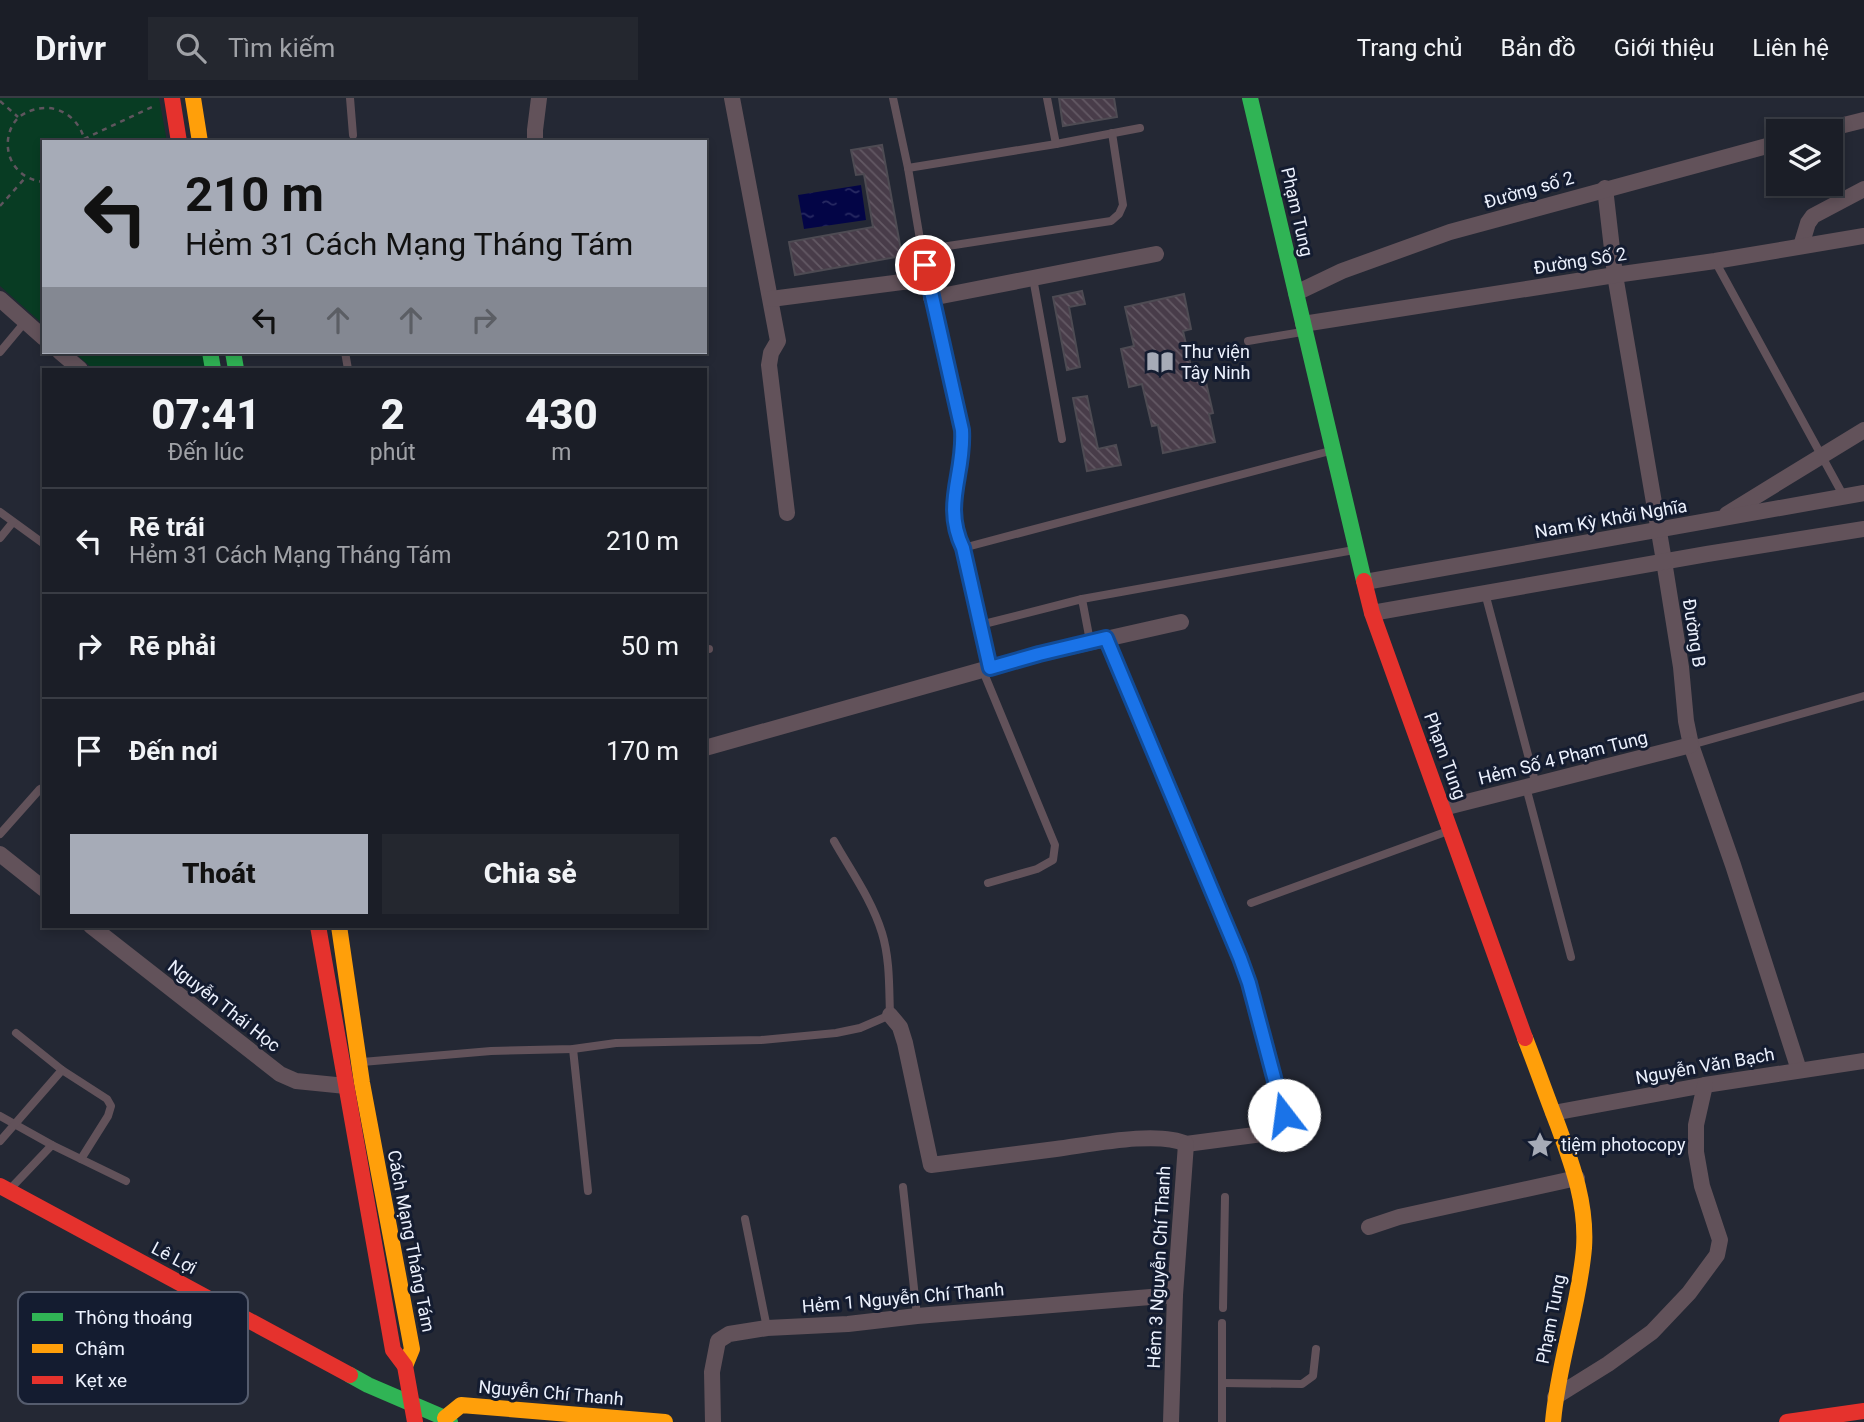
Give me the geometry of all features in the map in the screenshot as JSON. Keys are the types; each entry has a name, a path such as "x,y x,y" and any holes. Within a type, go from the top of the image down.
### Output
{"street":[{"path":"193,98 200,140"},
{"path":"535,140 539,98"},
{"path":"732,98 778,341 771,353 769,365 787,513"},
{"name":"Phạm Tung","path":"1250,98 1372,613 1577,1178 1584,1247 1577,1296 1555,1397 1553,1422"},
{"path":"166,101 178,140"},
{"path":"1843,125 1864,120"},
{"name":"Đường số 2","path":"1296,293 1342,271 1450,232 1766,145"},
{"name":"Đường B","path":"1605,188 1615,275 1681,667 1686,722 1799,1070"},
{"path":"1801,246 1813,216 1864,189"},
{"name":"Đường Số 2","path":"1304,328 1864,236"},
{"path":"931,298 1156,254"},
{"path":"771,299 927,281"},
{"path":"0,299 42,336"},
{"path":"62,354 79,368"},
{"path":"1719,519 1864,430"},
{"name":"Nam Kỳ Khởi Nghĩa","path":"1365,582 1864,492"},
{"path":"1372,613 1664,561 1864,530"},
{"path":"707,747 986,669 1181,622"},
{"name":"Hẻm 3 Nguyễn Chí Thanh","path":"1098,640 1240,958 1284,1115 1279,1127 1270,1133 1186,1144 1175,1295 1171,1422"},
{"name":"Hẻm Số 4 Phạm Tung","path":"1443,808 1692,746"},
{"path":"0,854 42,887"},
{"name":"Nguyễn Thái Học","path":"94,928 280,1074 296,1081 354,1085"},
{"name":"Cách Mạng Tháng Tám","path":"318,928 412,1349 405,1366 415,1422"},
{"name":"Cách Mạng Tháng Tám","path":"340,928 359,1063 354,1085"},
{"path":"890,1015 900,1027 905,1043 931,1165 1128,1141 1160,1139 1186,1144"},
{"name":"Nguyễn Văn Bạch","path":"1553,1113 1864,1060"},
{"path":"1555,1397 1652,1332 1689,1293 1717,1255 1720,1240 1702,1186 1696,1152 1696,1125 1705,1085"},
{"path":"1369,1227 1399,1217 1577,1178"},
{"name":"Lê Lợi","path":"4,1188 196,1292"},
{"name":"Hẻm 1 Nguyễn Chí Thanh","path":"713,1422 712,1372 718,1341 729,1334 766,1328 848,1324 1175,1295"},
{"name":"Lê Lợi","path":"248,1320 368,1385 448,1420"},
{"name":"Nguyễn Chí Thanh","path":"448,1420 461,1405 665,1422"},
{"path":"1787,1422 1864,1411"}],"lane":[{"path":"350,98 353,135"},
{"path":"893,98 927,281 962,430 964,450 958,471 953,517 956,534 963,548 980,625 986,669 1055,845 1053,860 1037,869 988,883"},
{"path":"1047,98 1056,144"},
{"path":"908,168 1140,128"},
{"path":"922,250 1111,220 1119,214 1123,205 1112,133"},
{"path":"1715,261 1843,495"},
{"path":"1033,278 1062,439"},
{"path":"0,352 25,322"},
{"path":"1248,341 1304,328"},
{"path":"963,548 1333,450"},
{"path":"0,512 42,543"},
{"path":"0,538 13,522"},
{"path":"980,625 1082,599 1357,550"},
{"path":"1485,593 1571,957"},
{"path":"1082,599 1098,640"},
{"path":"1692,746 1862,697 1864,707"},
{"path":"0,834 42,788"},
{"path":"1251,903 1451,830"},
{"path":"359,1063 491,1051 573,1049 616,1043 761,1040 836,1033 860,1028 890,1015 889,984 881,932 871,906 834,841"},
{"path":"16,1034 62,1070 107,1099 111,1106 108,1116 81,1159"},
{"path":"573,1049 588,1191"},
{"path":"0,1141 62,1070"},
{"path":"0,1116 126,1181"},
{"path":"4,1188 52,1145"},
{"path":"904,1187 916,1317"},
{"path":"1223,1308 1225,1197"},
{"path":"745,1219 766,1328"},
{"path":"1222,1422 1223,1323"},
{"path":"1222,1382 1302,1384 1312,1376 1316,1349"}],"path":[{"path":"0,101 18,117"},
{"path":"42,182 32,180 19,172 11,160 7,145 10,130 18,117 30,108 45,105 60,108 73,116 84,140 166,101"},
{"path":"0,206 26,176"}],"green space":[{"path":"0,98 159,98 167,140 42,140 42,323 0,286"},
{"path":"76,354 203,354 206,368 92,368"}],"water":[{"path":"861,185 866,220 804,229 798,195"}],"building":[{"path":"1059,98 1114,98 1117,117 1063,126"},
{"path":"882,145 902,256 795,275 789,242 873,227 864,174 856,175 851,150"},
{"path":"1082,291 1085,304 1069,307 1080,367 1067,370 1053,297"},
{"path":"1184,294 1191,329 1183,331 1194,380 1205,378 1213,413 1209,414 1215,442 1163,453 1158,425 1152,426 1142,384 1129,387 1121,349 1134,346 1125,307"},
{"path":"1087,396 1098,449 1116,445 1121,465 1087,471 1073,398"}],"traffic: fast":[{"path":"1250,98 1364,581"},
{"path":"210,354 213,368"},
{"path":"233,354 236,368"},
{"path":"350,1375 450,1422"}],"traffic: slow":[{"path":"193,98 200,140"},
{"path":"339,928 362,1083 412,1349 405,1366"},
{"path":"1525,1038 1568,1154 1583,1215 1584,1248 1581,1270 1553,1422"},
{"path":"445,1418 461,1405 665,1422"}],"traffic: jam":[{"path":"172,98 179,140"},
{"path":"1364,581 1372,613 1525,1038"},
{"path":"318,928 393,1350 405,1366 415,1422"},
{"path":"0,1186 196,1292"},
{"path":"248,1320 350,1375"},
{"path":"1787,1422 1864,1411"}],"place":[{"name":"Thư viện Tây Ninh","path":"1160,362"},
{"name":"tiệm photocopy","path":"1540,1145"}],"route":[{"path":"925,265 962,430 964,450 958,471 953,517 956,534 963,548 990,668 1106,638 1240,958 1284,1115"}]}
